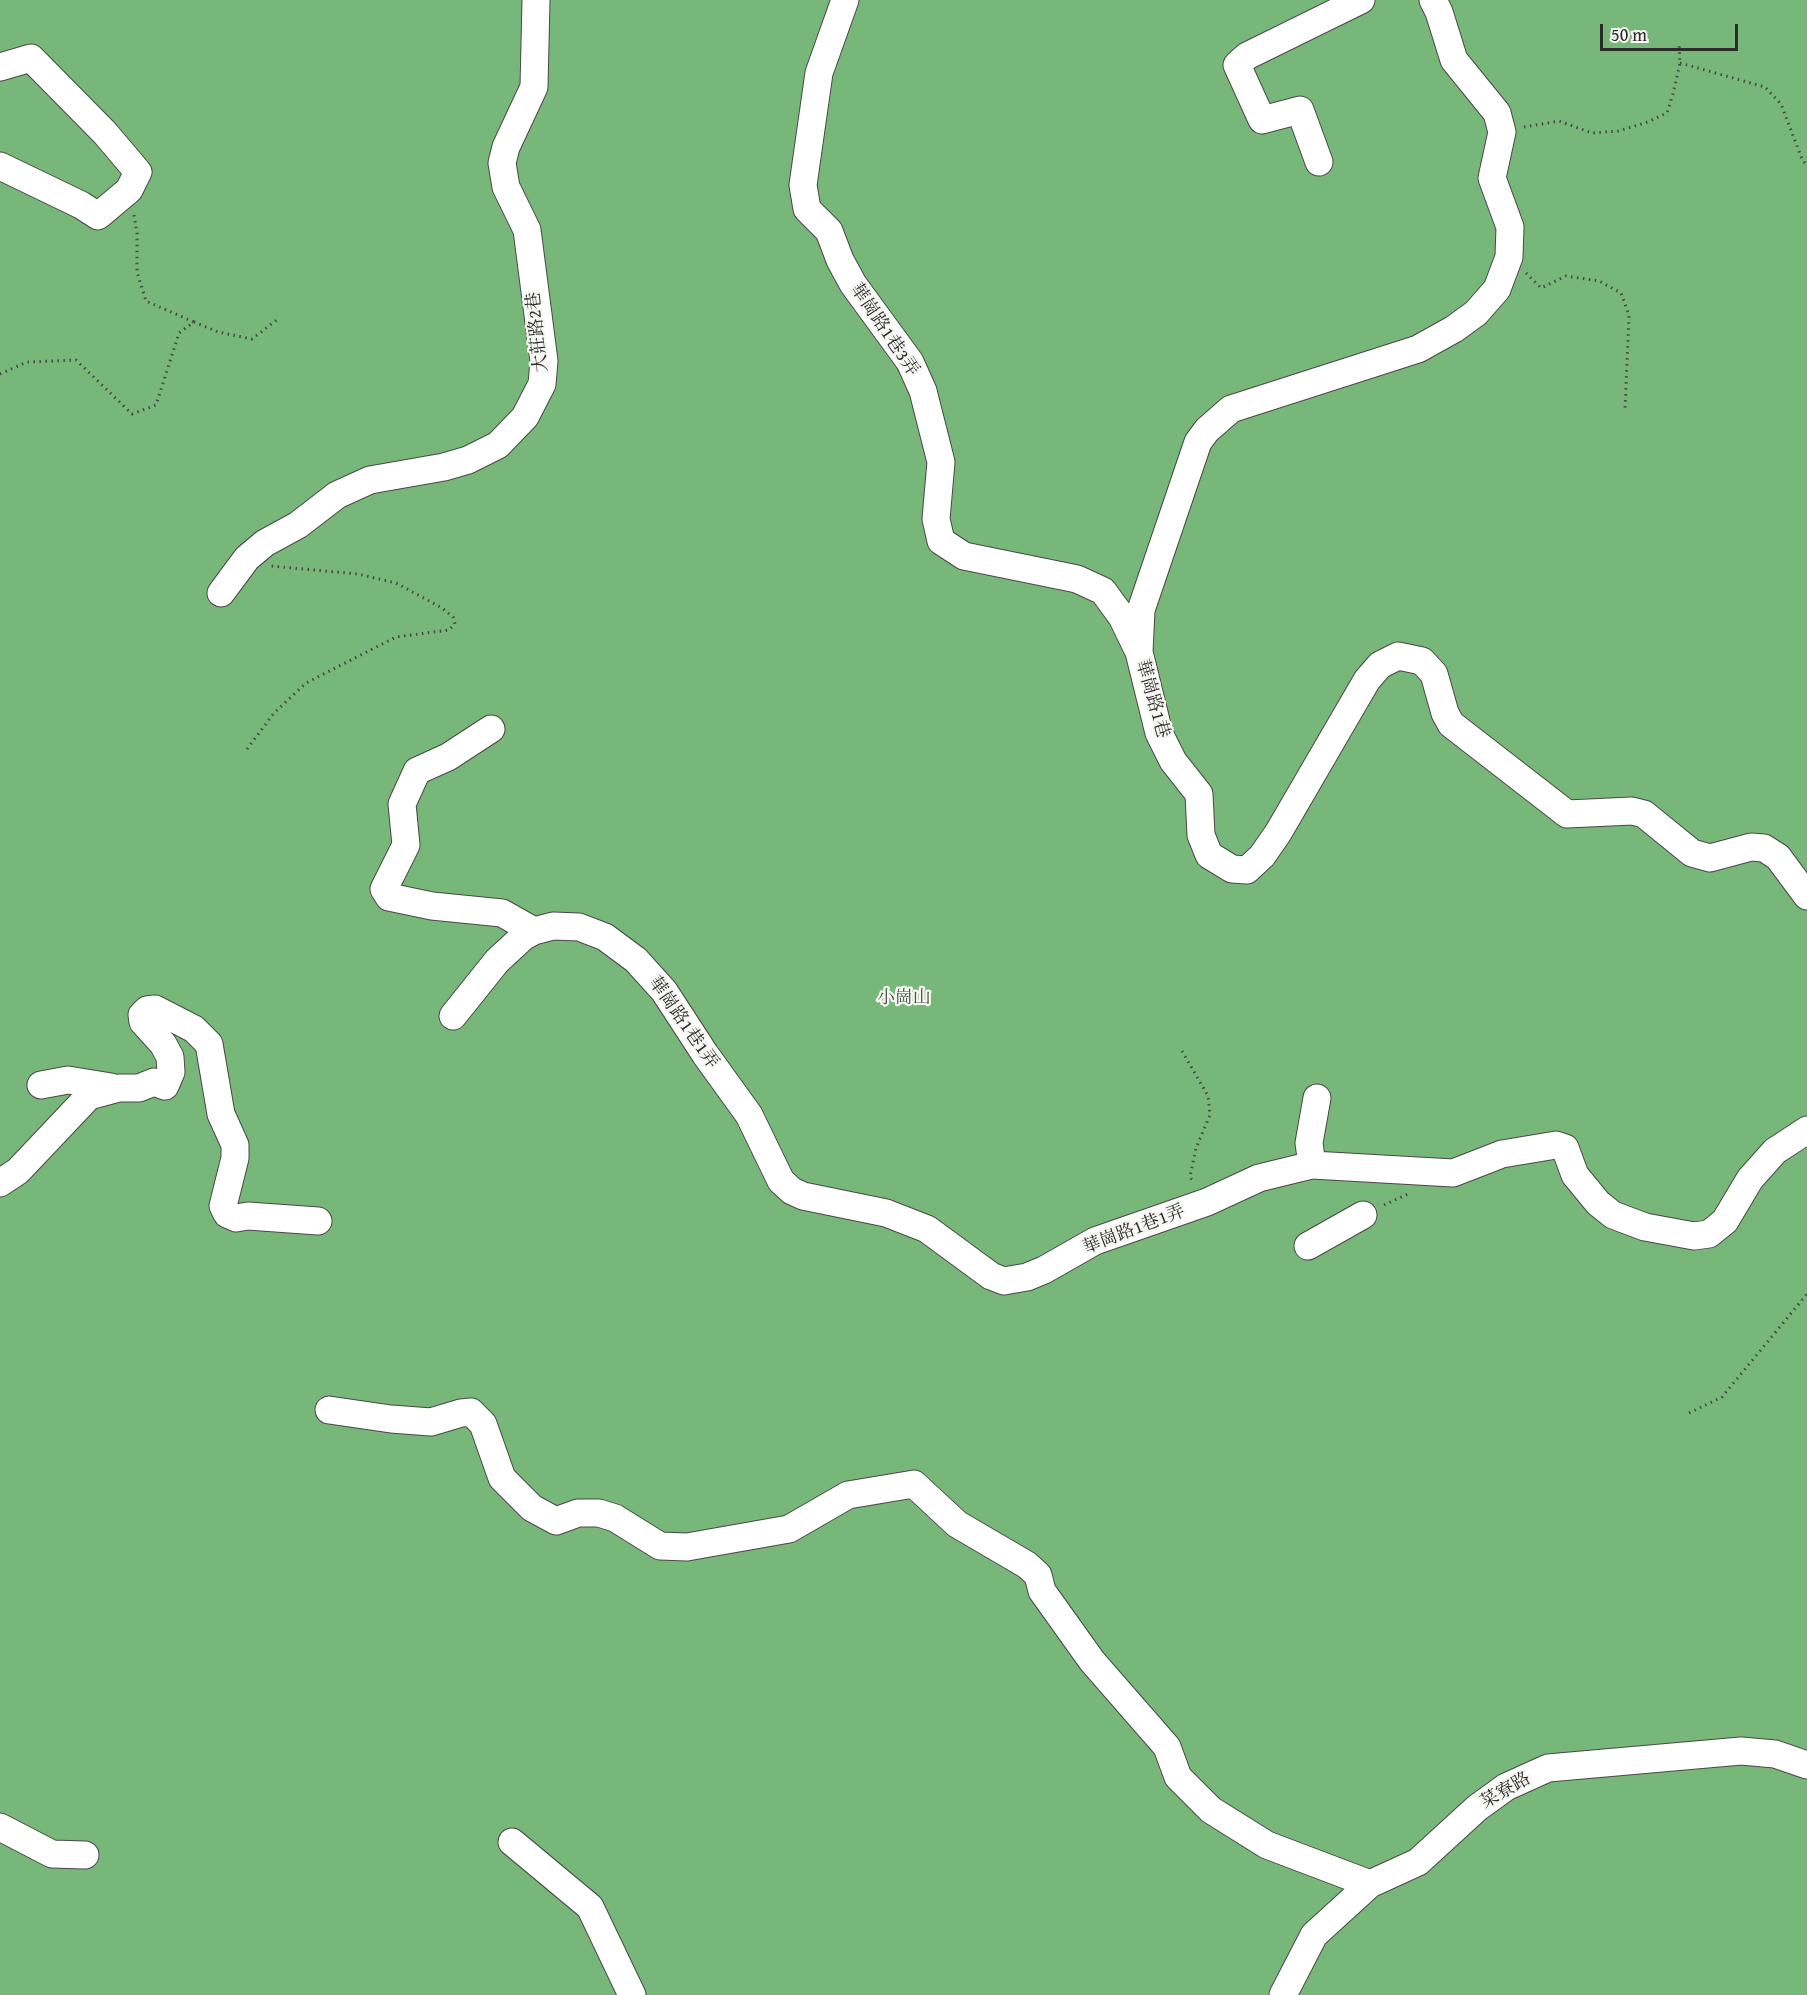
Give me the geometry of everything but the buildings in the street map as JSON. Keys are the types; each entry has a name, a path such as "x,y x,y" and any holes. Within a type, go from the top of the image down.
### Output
{"street":[{"name":"大莊路2巷","path":"221,593 248,558 265,543 298,525 337,495 370,480 444,467 468,460 498,445 525,417 542,384 544,362 526,230 506,187 502,163 506,147 534,87 536,0"},
{"name":"華崗路1巷3弄","path":"845,0 819,73 803,185 807,208 829,231 840,260 853,284 910,362 923,391 941,462 936,519 941,541 964,556 1077,579 1103,591 1122,616 1139,652"},
{"path":"1319,162 1300,110 1262,120 1237,65 1248,56 1361,0"},
{"path":"1433,0 1454,60 1497,113 1502,132"},
{"path":"0,67 31,58 105,133 138,172 129,190 98,216 81,205 0,166"},
{"name":"華崗路1巷","path":"1502,132 1491,178 1510,227 1509,257 1497,289 1476,313 1419,349 1231,409 1207,430 1198,442 1141,610 1139,652 1159,733 1173,761 1199,794 1201,835 1209,855 1232,869 1247,870 1262,856 1278,833 1367,680 1380,665 1398,656 1422,661 1434,674 1445,713 1451,724 1567,814 1632,811 1644,814 1692,853 1710,858 1751,847 1764,848 1778,857 1807,896"},
{"path":"453,1016 497,961 534,930 502,913 432,906 389,897 384,889 406,845 402,804 417,771 448,757 491,729"},
{"name":"華崗路1巷1弄","path":"534,930 553,926 579,927 605,937 636,960 664,991 705,1054 749,1115 781,1181 792,1191 803,1196 886,1213 927,1229 991,1276 1004,1281 1027,1277 1095,1241 1207,1202 1259,1178 1312,1165 1453,1173 1502,1154 1556,1145 1565,1148 1575,1175 1598,1203 1613,1215 1645,1227 1694,1236 1709,1234 1725,1221 1750,1179 1775,1150 1807,1130"},
{"path":"41,1085 68,1080 118,1088 139,1088 154,1082 165,1086 171,1072 170,1057 163,1044 143,1022 142,1015 147,1010 155,1009 194,1029 209,1044 221,1114 235,1145 235,1158 223,1206 227,1214 236,1218 248,1216 318,1221"},
{"path":"0,1184 18,1172 89,1096 118,1088"},
{"path":"1312,1165 1309,1143 1317,1098"},
{"path":"1308,1246 1363,1215"},
{"path":"329,1410 431,1422 471,1412 483,1424 502,1478 532,1508 556,1521 578,1513 599,1513 615,1518 660,1546 687,1547 789,1529 848,1495 914,1484 957,1524 1038,1575 1042,1591 1092,1661 1167,1747 1178,1777 1211,1810 1267,1845 1370,1884"},
{"name":"菜寮路","path":"1283,1995 1314,1935 1370,1884 1418,1862 1477,1808 1506,1787 1548,1768 1741,1751 1775,1754 1807,1765"},
{"path":"0,1827 52,1854 85,1856"},
{"path":"512,1842 590,1907 632,1995"}],"path":[{"path":"1502,132 1559,121 1592,133 1618,131 1645,123 1667,112 1674,94 1680,63 1679,42"},
{"path":"1680,63 1766,87 1781,104 1802,159 1807,166"},
{"path":"129,190 137,232 137,272 146,301 218,332 252,339 278,319"},
{"path":"1509,257 1541,288 1566,276 1599,281 1621,293 1629,315 1625,410"},
{"path":"0,374 27,362 76,360 132,414 156,405 178,333 194,322"},
{"path":"247,748 274,713 306,683 396,637 449,630 455,624 453,616 442,608 396,583 358,574 262,565 248,558"},
{"path":"1182,1051 1208,1096 1210,1115 1196,1148 1190,1178 1207,1202"},
{"path":"1689,1413 1722,1397 1807,1293"}],"green space":[{"name":"小崗山","path":"0,0 1807,0 1807,1995 0,1995"}]}
